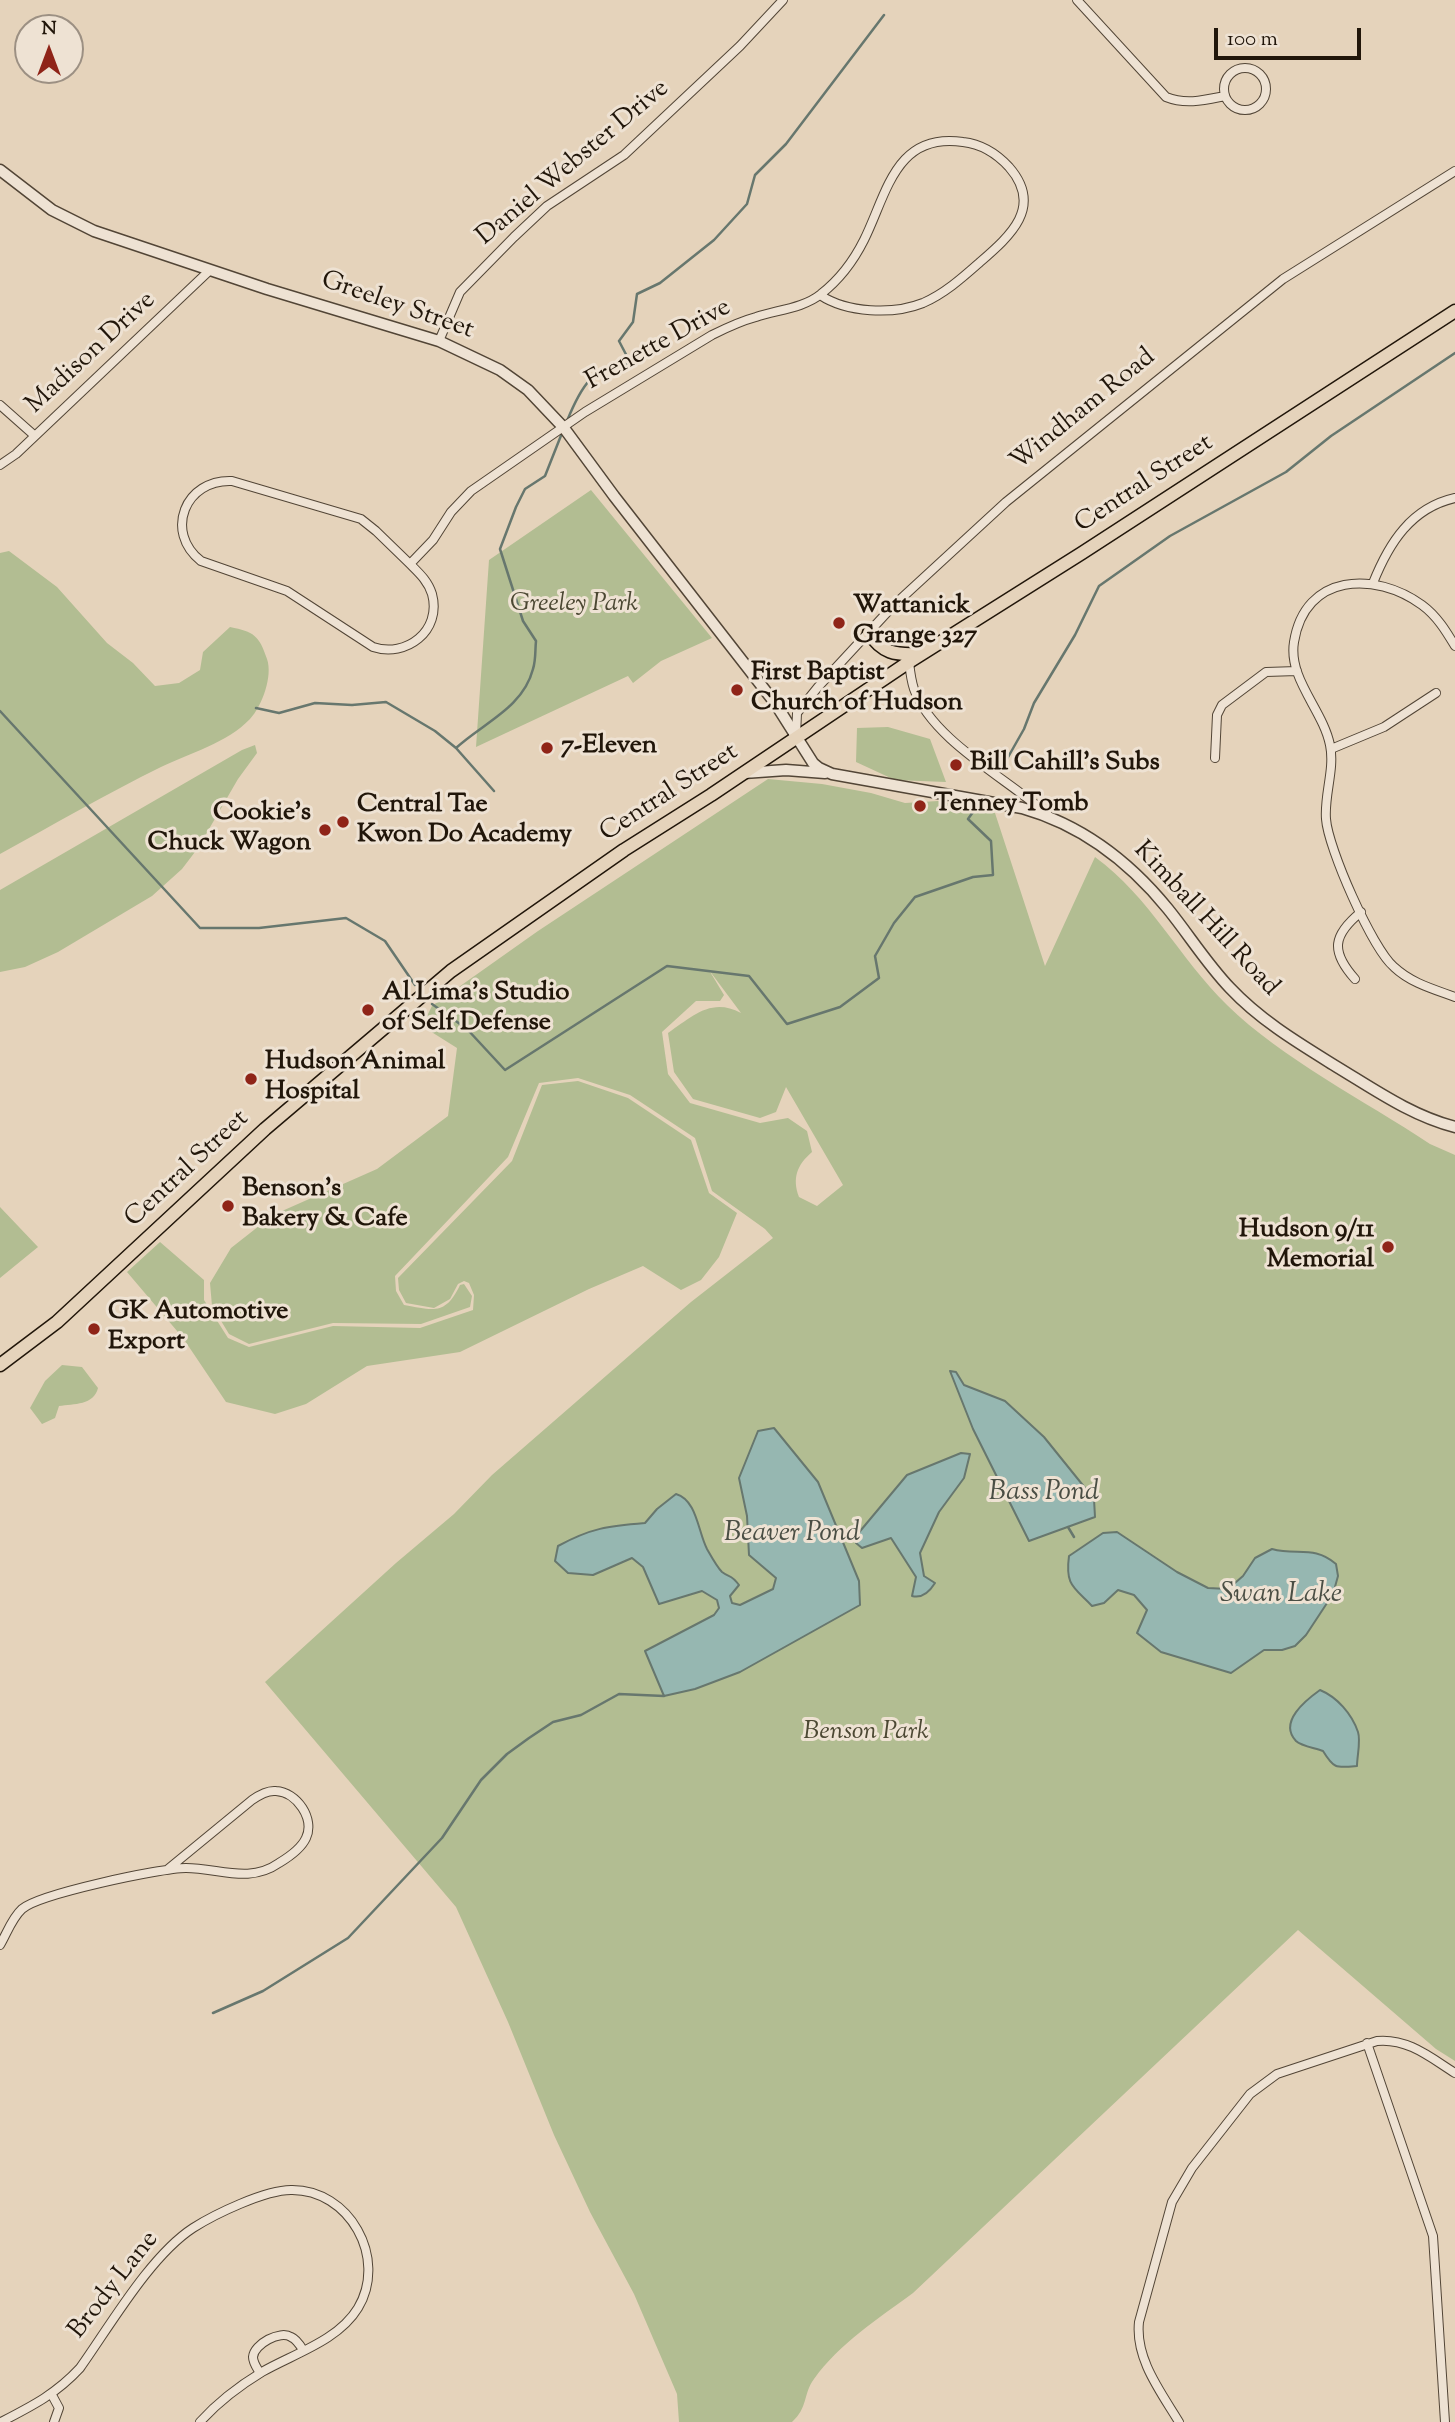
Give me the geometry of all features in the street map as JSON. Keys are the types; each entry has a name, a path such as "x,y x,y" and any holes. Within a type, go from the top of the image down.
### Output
{"main road":[{"name":"Central Street","path":"0,1365 57,1322 265,1129 451,971 624,850 909,662 1094,546 1455,311"},
{"path":"869,633 883,650 904,655 922,654"},
{"path":"0,1350 14,1355"}],"street":[{"name":"Daniel Webster Drive","path":"439,341 460,292 513,237 547,206 624,155 740,46 783,0"},
{"path":"1077,0 1166,97 1189,102 1225,96"},
{"path":"1241,68 1254,69 1265,81 1265,98 1254,109 1238,109 1232,106 1225,96 1227,79 1241,68"},
{"name":"Frenette Drive","path":"410,564 433,540 460,501 585,412 712,335 743,321 807,302 820,295 858,251 894,172 909,154 940,142 974,144 994,154 1019,180 1024,201 1011,232 961,279 933,298 912,306 866,310 837,304 820,295"},
{"name":"Greeley Street","path":"0,170 32,197 94,231 439,341 488,363 519,383 564,428 775,704 796,738"},
{"name":"Windham Road","path":"796,738 797,713 925,574 1006,502 1247,307 1302,266 1381,220 1455,171"},
{"name":"Madison Drive","path":"0,465 35,436 211,270"},
{"path":"0,405 35,436"},
{"path":"232,481 361,519 410,564 430,588 433,607 431,620 425,632 411,645 398,649 379,649 360,641 287,591 201,561 185,541 183,515 188,503 201,489 212,483 232,481"},
{"path":"1373,583 1386,552 1413,518 1432,505 1455,498"},
{"path":"1455,646 1435,617 1423,606 1400,593 1373,583 1357,583 1337,587 1312,603 1295,634 1293,652 1297,671 1324,725 1331,749 1326,807 1328,832 1361,912 1380,951 1396,969 1420,984 1455,997"},
{"path":"909,662 912,686 929,716 956,744 1048,815"},
{"path":"1215,758 1217,715 1222,705 1266,672 1297,671"},
{"path":"1331,749 1384,727 1436,693"},
{"name":"Kimball Hill Road","path":"796,738 813,763 832,774 1000,803 1048,815 1085,834 1133,870 1169,910 1217,974 1267,1021 1383,1096 1424,1116 1455,1127"},
{"path":"744,773 786,770 832,774"},
{"path":"1355,979 1342,962 1339,938 1345,925 1361,912"},
{"path":"0,1945 17,1913 37,1899 168,1869 192,1868 236,1875 261,1873 280,1863 302,1845 307,1835 308,1819 300,1805 287,1794 278,1791 265,1792 168,1869"},
{"path":"1179,2422 1146,2364 1138,2330 1172,2202 1192,2168 1242,2103 1258,2086 1277,2074 1367,2043 1386,2040 1402,2043 1422,2052 1455,2073"},
{"path":"1367,2043 1433,2236 1445,2422"},
{"name":"Brody Lane","path":"1,2422 52,2395 80,2368 143,2279 172,2244 195,2227 276,2191 308,2192 332,2202 348,2215 359,2231 368,2255 367,2281 356,2312 332,2334 260,2373 227,2396 200,2422"},
{"path":"260,2373 253,2360 255,2352 276,2336 289,2336 303,2350"},
{"path":"52,2395 59,2408 54,2422"}],"green space":[{"name":"Greeley Park","path":"591,490 712,638 661,661 633,683 628,676 476,747 489,560"},
{"path":"9,551 57,587 107,643 133,663 155,686 179,683 200,670 203,652 230,627 255,636 267,659 269,674 262,699 254,713 230,735 140,777 0,854 0,553"},
{"path":"888,727 930,739 946,782 895,780 856,762 857,728"},
{"path":"255,745 257,753 238,779 198,848 182,869 152,896 58,952 25,967 0,972 0,890"},
{"name":"Benson Park","path":"768,779 822,784 871,793 905,803 938,801 995,813 1045,966 1095,857 1132,890 1210,987 1249,1025 1324,1078 1430,1144 1455,1155 1455,2061 1436,2049 1298,1930 913,2293 835,2354 814,2379 801,2411 792,2422 679,2422 677,2394 634,2294 590,2212 554,2135 508,2022 456,1907 265,1682 454,1514 492,1475 691,1302 773,1238 765,1229 712,1191 695,1138 630,1095 578,1078 539,1083 508,1157 395,1276 396,1291 404,1305 431,1309 444,1306 460,1285 464,1284 472,1296 470,1307 421,1324 333,1323 249,1344 229,1334 212,1306 210,1283 231,1248 273,1215 377,1169 448,1116 457,1048 422,1026 432,1006 538,931","holes":["709,970 741,1013 720,1007 711,1008 694,1015 668,1033 674,1072 693,1099 760,1118 776,1112 786,1087 843,1185 817,1206 799,1197 796,1184 799,1167 812,1152 807,1131 788,1118 760,1123 690,1103 668,1074 662,1032 696,1001 720,1001 724,995"]},
{"path":"578,1081 628,1098 691,1140 709,1193 737,1213 719,1257 701,1280 681,1290 643,1266 589,1289 460,1352 367,1366 306,1404 275,1414 226,1402 183,1338 127,1272 160,1242 204,1280 204,1300 228,1338 249,1347 333,1326 420,1328 473,1310 474,1295 469,1283 464,1281 458,1284 450,1299 434,1308 406,1303 399,1290 398,1278 512,1161 542,1085"},
{"path":"0,1207 38,1247 0,1278"},
{"path":"62,1365 82,1367 98,1388 96,1394 88,1401 59,1406 55,1418 42,1424 30,1408 45,1381"}],"water":[{"name":"Bass Pond","path":"950,1371 956,1372 964,1385 1005,1401 1044,1437 1094,1499 1095,1517 1029,1541 973,1429"},
{"name":"Beaver Pond","path":"774,1428 818,1482 859,1581 860,1605 740,1672 695,1689 664,1696 645,1651 714,1615 719,1608 717,1600 702,1591 659,1604 643,1567 632,1558 593,1575 568,1573 555,1561 558,1546 600,1529 645,1523 676,1494 683,1497 693,1510 707,1549 718,1567 739,1585 730,1596 732,1603 740,1605 773,1589 776,1578 749,1555 747,1516 739,1478 758,1431"},
{"path":"961,1453 970,1454 964,1478 939,1512 920,1553 924,1576 935,1583 923,1595 912,1596 916,1577 891,1538 862,1548 856,1543 856,1536 907,1475"},
{"name":"Swan Lake","path":"1117,1532 1177,1572 1208,1588 1228,1589 1243,1576 1255,1558 1272,1549 1313,1553 1328,1558 1336,1564 1338,1576 1333,1594 1306,1635 1295,1646 1282,1650 1264,1650 1231,1673 1161,1652 1137,1633 1147,1610 1134,1595 1118,1590 1104,1603 1092,1606 1076,1590 1068,1574 1069,1556 1103,1533"},
{"path":"1320,1690 1338,1702 1355,1725 1359,1740 1357,1766 1336,1766 1323,1751 1298,1743 1291,1734 1290,1726 1296,1712"}],"waterway":[{"path":"567,421 577,398 597,373 618,365 631,364 619,341 633,322 637,294 660,283 714,240 747,204 755,175 786,144 884,15"},
{"path":"1003,766 1024,729 1034,703 1075,635 1099,586 1170,536 1286,472 1331,436 1455,353"},
{"path":"456,748 511,705 528,683 533,669 536,641 523,621 500,549 525,489 545,476 562,433"},
{"path":"256,708 279,713 315,703 352,705 386,702 435,731 456,748 494,791"},
{"path":"0,711 200,928 259,928 346,918 385,941 415,985"},
{"path":"432,1004 467,1029 505,1070 667,966 749,976 787,1024 840,1007 879,978 875,956 894,923 915,897 973,877 993,875 991,841 968,819 973,812"},
{"path":"1068,1527 1074,1537"},
{"path":"213,2013 263,1991 348,1938 442,1838 481,1780 507,1754 529,1738 553,1722 581,1715 619,1694 664,1696"}],"place":[{"name":"Wattanick Grange 327","path":"839,623"},
{"name":"First Baptist Church of Hudson","path":"737,690"},
{"name":"7-Eleven","path":"547,748"},
{"name":"Bill Cahill's Subs","path":"956,765"},
{"name":"Tenney Tomb","path":"920,806"},
{"name":"Central Tae Kwon Do Academy","path":"343,822"},
{"name":"Cookie's Chuck Wagon","path":"325,830"},
{"name":"Al Lima's Studio of Self Defense","path":"368,1010"},
{"name":"Hudson Animal Hospital","path":"251,1079"},
{"name":"Benson's Bakery & Cafe","path":"228,1206"},
{"name":"Hudson 9/11 Memorial","path":"1388,1247"},
{"name":"GK Automotive Export","path":"94,1329"}]}
